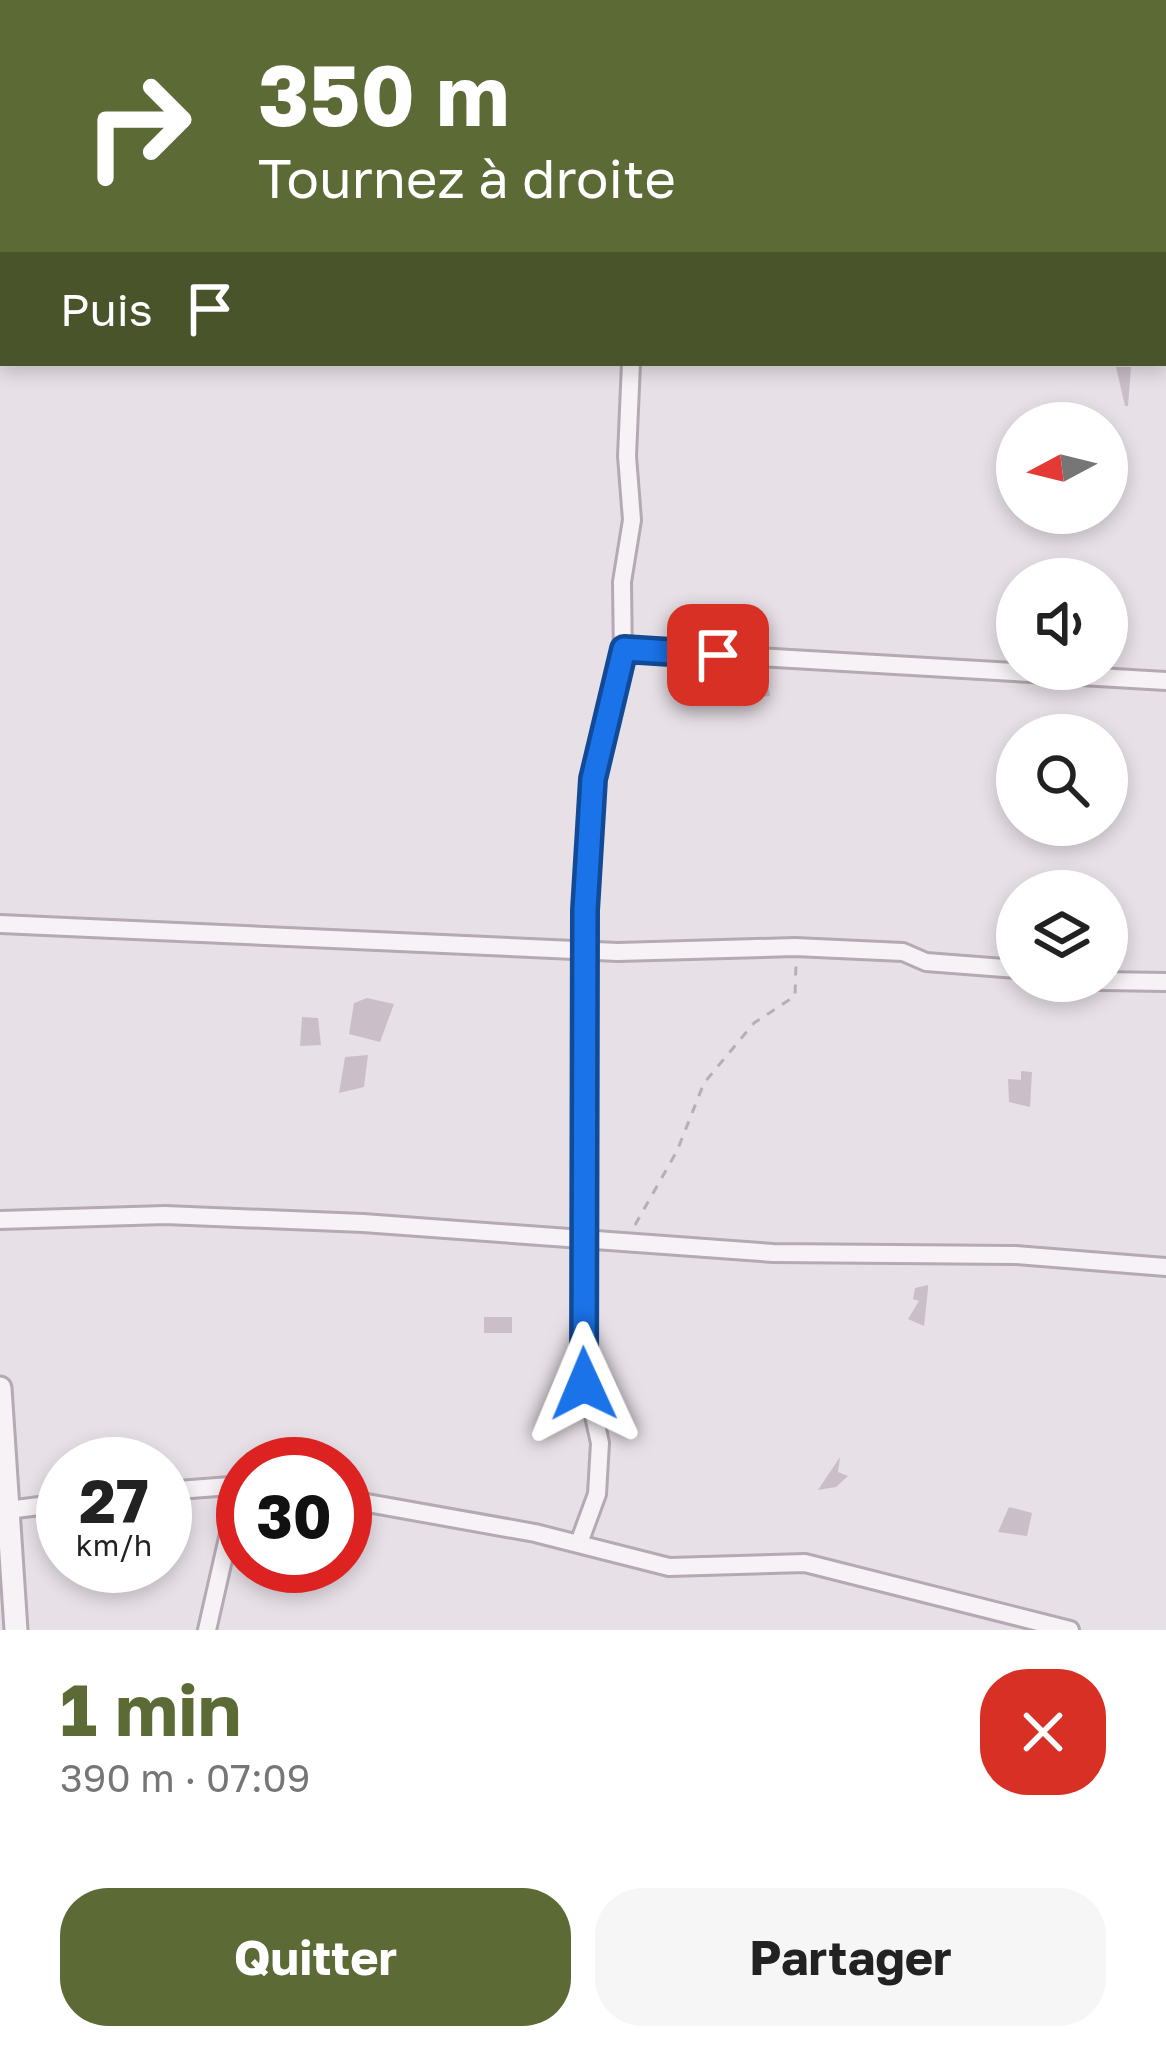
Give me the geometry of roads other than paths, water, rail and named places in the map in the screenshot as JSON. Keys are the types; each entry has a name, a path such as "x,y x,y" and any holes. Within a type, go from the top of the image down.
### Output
{"street":[{"path":"579,1543 594,1508 600,1463 598,1424 582,1361 585,910 593,779 624,649 622,582 632,520 627,455 631,366"},
{"path":"624,649 1166,681"},
{"path":"0,924 588,951 795,947 902,952 926,962 996,967"},
{"path":"1128,981 1166,982"},
{"path":"0,1220 165,1215 364,1223 773,1253 1016,1255 1166,1267"},
{"path":"0,1388 16,1630"},
{"path":"372,1504 579,1543 669,1568 805,1563 1070,1630"},
{"path":"8,1510 36,1506"},
{"path":"207,1630 216,1593"}]}
